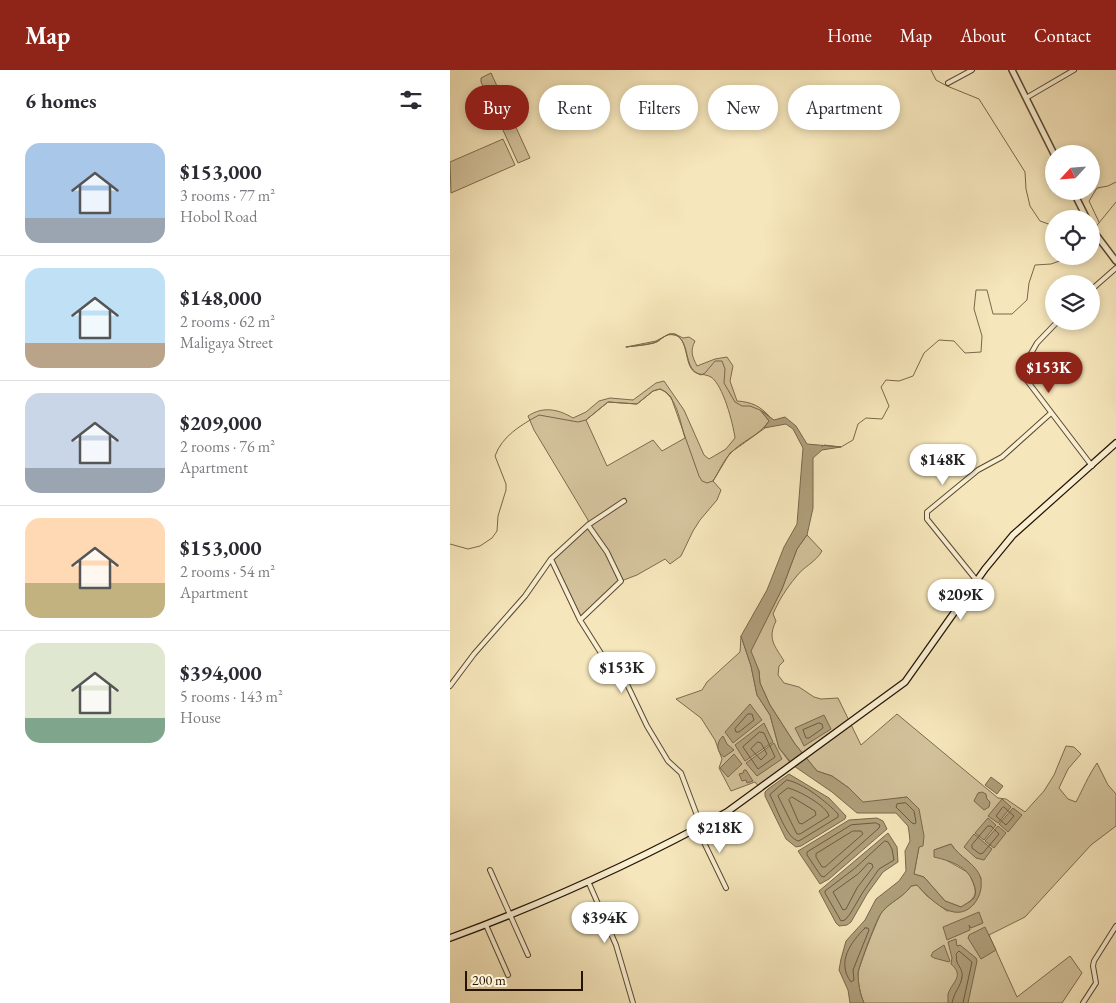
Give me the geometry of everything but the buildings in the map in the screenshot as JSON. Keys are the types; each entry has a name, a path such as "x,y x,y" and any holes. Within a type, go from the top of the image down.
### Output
{"main road":[{"path":"450,938 548,900 699,827 742,802 786,767 905,682 1013,534 1116,443"}],"street":[{"path":"948,83 972,70"},
{"path":"1012,70 1050,145"},
{"path":"1026,98 1074,70"},
{"path":"1100,240 1116,261"},
{"path":"1100,282 1116,268"},
{"path":"1049,330 1037,342 1022,372 1092,466"},
{"path":"977,581 927,519 927,512 978,470 1002,457 1051,413"},
{"path":"450,686 474,654 525,596 552,558 588,525 624,501"},
{"path":"580,620 621,581 607,552 588,525"},
{"path":"552,558 580,620 604,658 625,680 647,726 668,761 681,773 699,827 726,888"},
{"path":"490,870 528,955"},
{"path":"588,881 616,945 633,1003"},
{"path":"486,925 508,975"},
{"path":"1083,1003 1096,983 1094,961 1116,926"}],"shaded area":[{"path":"491,73 497,85 482,85 481,78"},
{"path":"503,130 517,130 530,158 518,163"},
{"path":"503,139 515,165 451,193 450,162"},
{"path":"669,334 675,334 683,338 689,337 695,341 692,354 697,366 715,359 727,357 733,366 730,381 737,401 747,402 759,407 770,417 762,411 769,421 760,431 734,449 725,460 713,481 721,490 717,500 700,520 681,556 670,564 665,559 637,575 621,581 580,620 551,559 588,525 588,520 534,430 528,416 539,411 550,410 562,412 573,418 586,412 599,401 610,398 633,400 656,383 664,381 684,410 704,455 709,459 726,449 735,438 730,414 720,388 711,377 693,371 681,340 674,335 669,335 654,343 626,347 656,341","holes":["660,389 666,392 677,410 685,438 662,451 653,440 607,466 586,420 608,402 637,404 653,391"]},
{"path":"807,535 822,551 792,581 773,614 776,621 773,627 772,638 784,661 779,666 778,675 784,683 799,687 814,697 821,699 838,698 861,745 897,714 998,798 1006,799 1025,812 1044,791 1054,775 1066,746 1074,747 1081,754 1068,769 1059,788 1068,799 1076,802 1097,763 1108,785 1116,794 1116,826 1091,845 1025,917 989,935 1017,997 1070,956 1082,973 1062,1003 864,1003 861,996 858,973 882,912 911,886 917,885 927,896 947,911 971,907 978,897 981,878 970,863 951,844 934,850 946,860 969,873 975,889 971,900 961,907 945,901 924,877 914,874 919,847 907,797 863,803 849,788 832,776 817,771 795,744 770,705 760,683 759,671 750,651 782,589 797,549"},
{"path":"741,636 751,666 757,695 770,715 779,748 791,764 760,788 755,782 731,791 719,768 722,759 715,740 701,718 676,699 702,690 707,682 740,652"}],"water":[{"path":"760,410 774,420 785,417 796,426 807,444 841,447 822,450 813,458 813,508 807,535 797,549 782,589 751,651 759,671 760,683 770,705 795,744 817,771 832,776 849,788 863,802 907,797 919,809 924,836 923,846 919,847 914,874 924,877 945,901 961,907 974,898 975,888 970,876 963,868 952,862 934,857 934,850 951,844 976,869 981,879 979,895 974,904 967,910 959,912 943,908 917,885 911,886 882,912 876,923 858,973 859,988 864,1003 850,1003 848,990 839,970 841,959 846,941 865,920 876,899 899,881 906,871 905,851 910,841 908,826 896,813 857,813 832,792 794,766 779,748 770,715 757,695 751,666 741,636 767,590 784,547 797,524 803,448 793,429 786,424 764,428 769,421"},
{"path":"750,704 762,720 733,743 725,732"},
{"path":"824,715 831,729 804,746 795,728"},
{"path":"764,723 773,742 745,761 735,745"},
{"path":"723,736 727,744 734,750 724,757 719,752 718,747 719,741"},
{"path":"774,743 782,759 757,776 746,763"},
{"path":"734,754 742,764 728,777 720,768"},
{"path":"746,770 753,781 747,783 746,780 742,781 739,774 743,773"},
{"path":"789,774 829,798 846,816 845,819 801,846 796,847 786,839 765,796 765,792 768,789"},
{"path":"991,777 1003,786 997,794 985,785"},
{"path":"978,793 986,794 990,802 989,807 984,810 974,801"},
{"path":"1002,799 1011,807 998,823 988,816"},
{"path":"1013,808 1022,815 1008,832 999,824"},
{"path":"877,818 883,821 887,829 829,879 820,884 798,851 849,820"},
{"path":"988,818 996,825 984,840 975,833"},
{"path":"998,826 1006,833 994,848 985,841"},
{"path":"888,833 897,847 898,862 883,872 867,894 851,922 847,925 839,926 819,891"},
{"path":"974,834 992,849 984,860 976,858 964,847"},
{"path":"979,912 983,923 971,928 969,925 970,930 947,940 943,927"},
{"path":"985,927 996,950 981,959 968,938 969,935"},
{"path":"956,939 957,946 960,945 977,961 968,1003 948,1003 948,994 956,979 957,972 951,964 952,958 948,942"},
{"path":"944,945 949,962 931,956 933,952"}],"waterway":[{"path":"931,70 936,80 979,99 1025,172 1030,206 1040,221 1045,223"},
{"path":"1093,210 1089,201 1097,188 1116,182"},
{"path":"1100,222 1116,202"},
{"path":"822,447 824,445 841,447 853,440 858,424 866,418 882,419 889,406 881,387 886,380 899,381 913,376 924,353 939,340 954,341 965,353 981,352 982,336 974,309 976,290 987,290 993,314 1012,314 1027,300 1029,283 1035,265 1045,264"},
{"path":"626,347 653,343 668,335 675,334 685,346 689,363 695,372 701,375 715,361 722,361 725,369 724,383 735,402 742,406 750,406 760,410"},
{"path":"450,544 468,549 480,546 492,538 497,531 498,516 506,484 495,456 507,437 539,415 578,422 586,420 608,402 637,404 653,391 660,389 671,397 699,476 702,481 707,483 713,481 730,453 765,428"}]}
